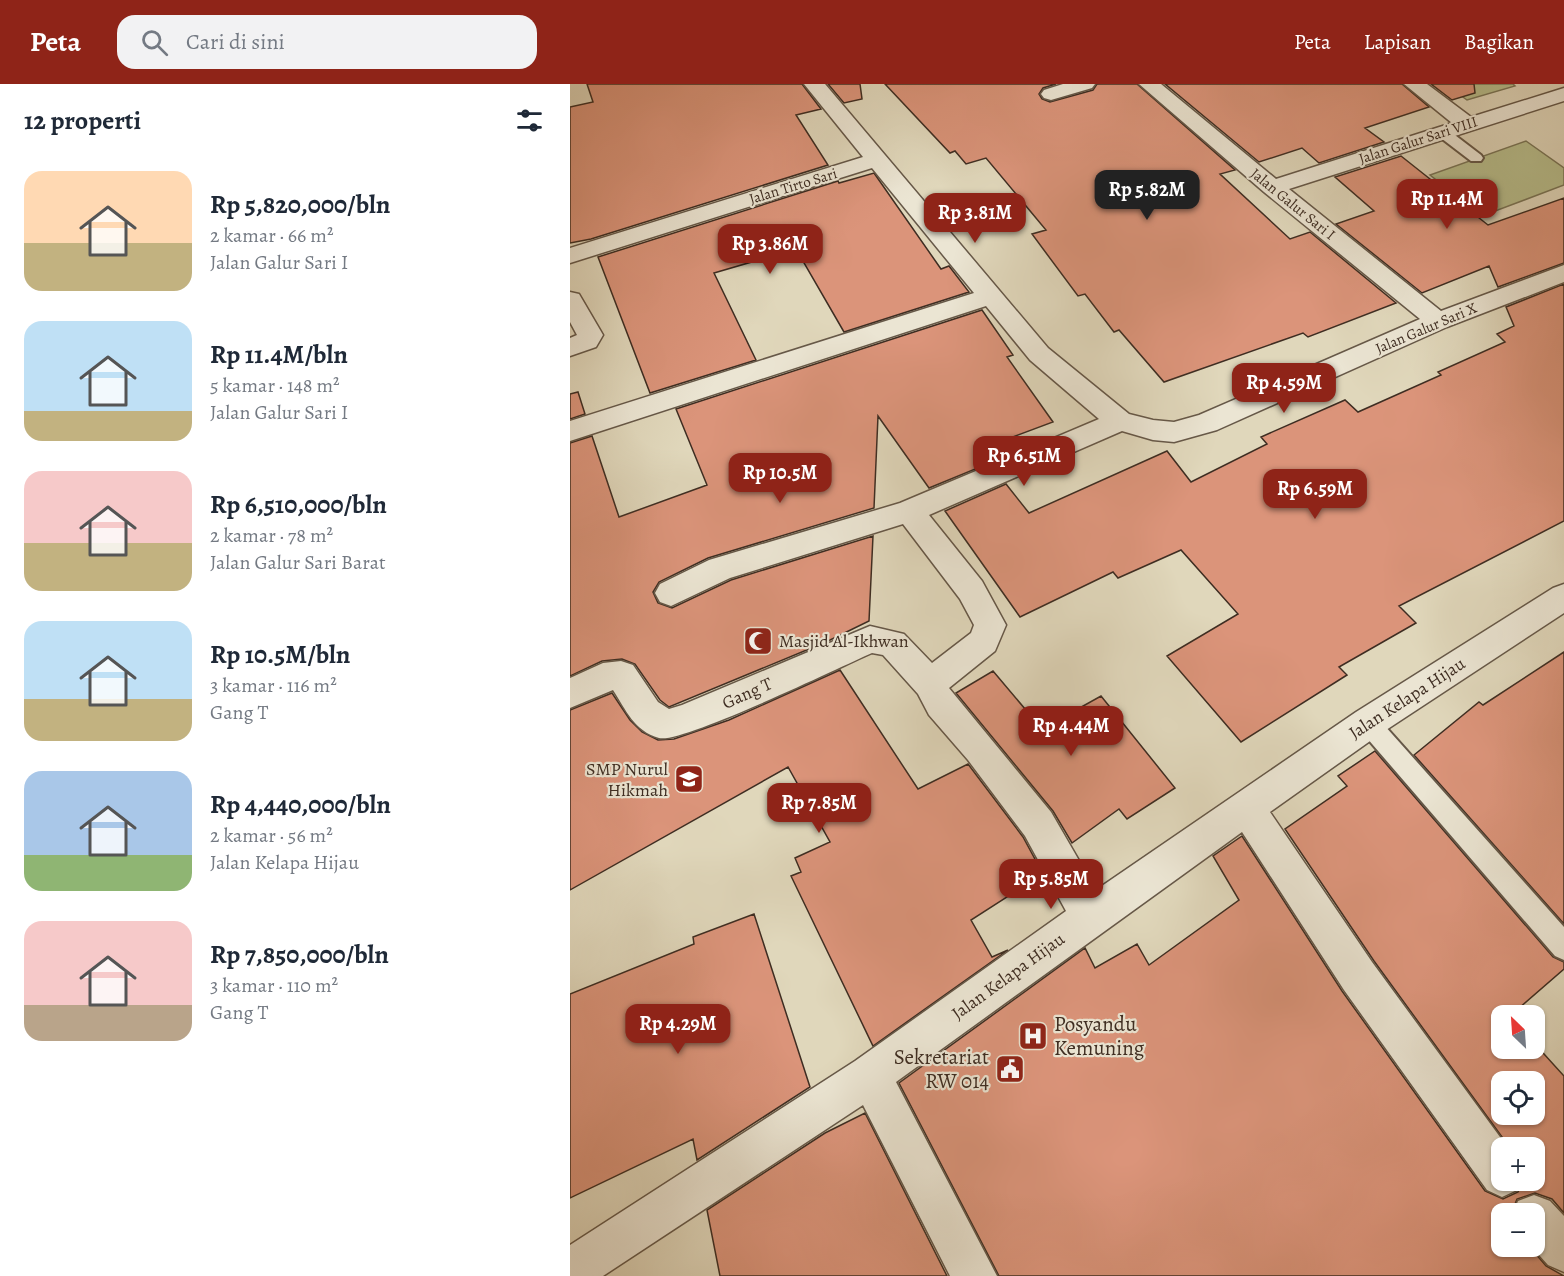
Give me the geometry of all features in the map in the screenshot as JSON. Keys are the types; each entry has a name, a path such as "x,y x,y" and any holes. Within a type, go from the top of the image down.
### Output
{"street":[{"path":"671,593 720,569 909,511 1120,421 1039,354 814,84"},
{"path":"1051,94 1085,84"},
{"name":"Jalan Galur Sari I","path":"1149,84 1438,321"},
{"path":"1414,84 1467,124"},
{"name":"Jalan Galur Sari VIII","path":"1272,187 1564,94"},
{"name":"Jalan Tirto Sari","path":"570,255 878,159"},
{"name":"Jalan Galur Sari X","path":"1120,421 1153,430 1174,432 1191,428 1309,380 1438,321 1564,273"},
{"path":"570,431 991,296"},
{"path":"570,300 580,341"},
{"path":"909,511 972,590 990,625 984,641 930,684 940,705 981,749 1038,824 1090,917"},
{"name":"Jalan Kelapa Hijau","path":"570,1271 870,1076 1246,807 1368,723 1564,597"},
{"name":"Gang T","path":"570,694 603,677 621,675 638,704 657,723 668,725 690,718 870,639 893,644 930,684"},
{"path":"1246,807 1358,976 1491,1160"},
{"path":"870,1076 974,1276"},
{"path":"1514,1191 1523,1203"},
{"path":"1545,1228 1564,1249"}],"lane":[{"path":"1443,132 1476,158"},
{"path":"1368,723 1564,947"}],"green space":[{"path":"1445,84 1513,84 1515,86 1467,100"},
{"path":"1526,141 1564,168 1564,185 1482,216 1430,175"}],"building":[{"path":"587,84 802,84 821,109 796,115 828,165 591,239 570,243 570,107 593,102"},
{"path":"828,84 860,84 862,99 844,103"},
{"path":"885,84 1056,84 1043,88 1039,94 1042,99 1050,102 1093,90 1097,84 1137,84 1235,170 1220,174 1290,239 1310,232 1396,303 1308,337 1303,333 1164,382 1119,330 1114,332 1085,294 1078,296 1032,234 1046,230 986,158 966,164 955,151 950,153"},
{"path":"1165,84 1402,84 1429,107 1365,128 1384,142 1319,163 1302,148 1259,162"},
{"path":"1431,84 1474,84 1475,93 1452,100"},
{"path":"1401,156 1488,225 1564,198 1564,263 1498,287 1489,266 1422,293 1336,224 1374,211 1335,177"},
{"path":"874,173 941,269 949,266 969,292 844,332 796,249 714,273 756,360 650,393 598,257 838,181 839,183"},
{"path":"1564,284 1564,521 1399,606 1416,623 1339,667 1347,675 1241,742 1167,656 1238,614 1181,550 1118,578 1113,572 1020,617 945,511 1006,484 1029,513 1167,451 1191,482 1267,444 1261,437 1345,400 1358,412 1441,375 1438,372 1505,342 1497,334 1514,326 1506,307"},
{"path":"982,310 1013,355 1007,357 1053,422 980,449 990,463 929,488 878,416 874,508 708,558 659,582 653,592 658,603 672,608 731,580 873,536 869,621 826,642 669,707 660,700 635,664 622,659 602,661 570,676 570,443 592,436 619,517 707,485 676,409"},
{"path":"578,392 585,414 570,419 570,394"},
{"path":"1564,652 1564,924 1414,755 1479,702 1483,705"},
{"path":"840,670 918,789 968,764 1023,837 1043,874 971,920 992,957 1008,950 873,1046 791,876 801,872 795,858 830,842 788,767 570,890 570,710 612,693 630,720 642,732 658,740 674,739 729,720"},
{"path":"993,671 1042,729 1101,696 1175,788 1127,819 1119,809 1072,843 1053,811 956,693"},
{"path":"1375,751 1553,957 1564,962 1564,969 1523,1005 1491,1005 1491,1059 1545,1059 1545,1055 1564,1076 1564,1213 1552,1199 1535,1193 1517,1199 1515,1203 1491,1203 1491,1257 1538,1257 1546,1266 1564,1276 999,1276 899,1083 1085,948 1095,968 1137,944 1149,965 1239,900 1213,856 1242,836 1342,991 1485,1191 1503,1199 1518,1191 1545,1191 1545,1137 1502,1137 1493,1125 1545,1125 1545,1071 1491,1071 1491,1122 1374,961 1285,829 1347,786 1338,776"},
{"path":"754,914 810,1087 697,1160 693,1139 570,1198 570,994 694,944 693,937"},
{"path":"865,1113 947,1276 720,1276 707,1210 825,1133"}],"place":[{"name":"Masjid Al-Ikhwan","path":"758,641"},
{"name":"SMP Nurul Hikmah","path":"689,779"},
{"name":"Posyandu Kemuning","path":"1033,1036"},
{"name":"Sekretariat RW 014","path":"1010,1069"}]}
